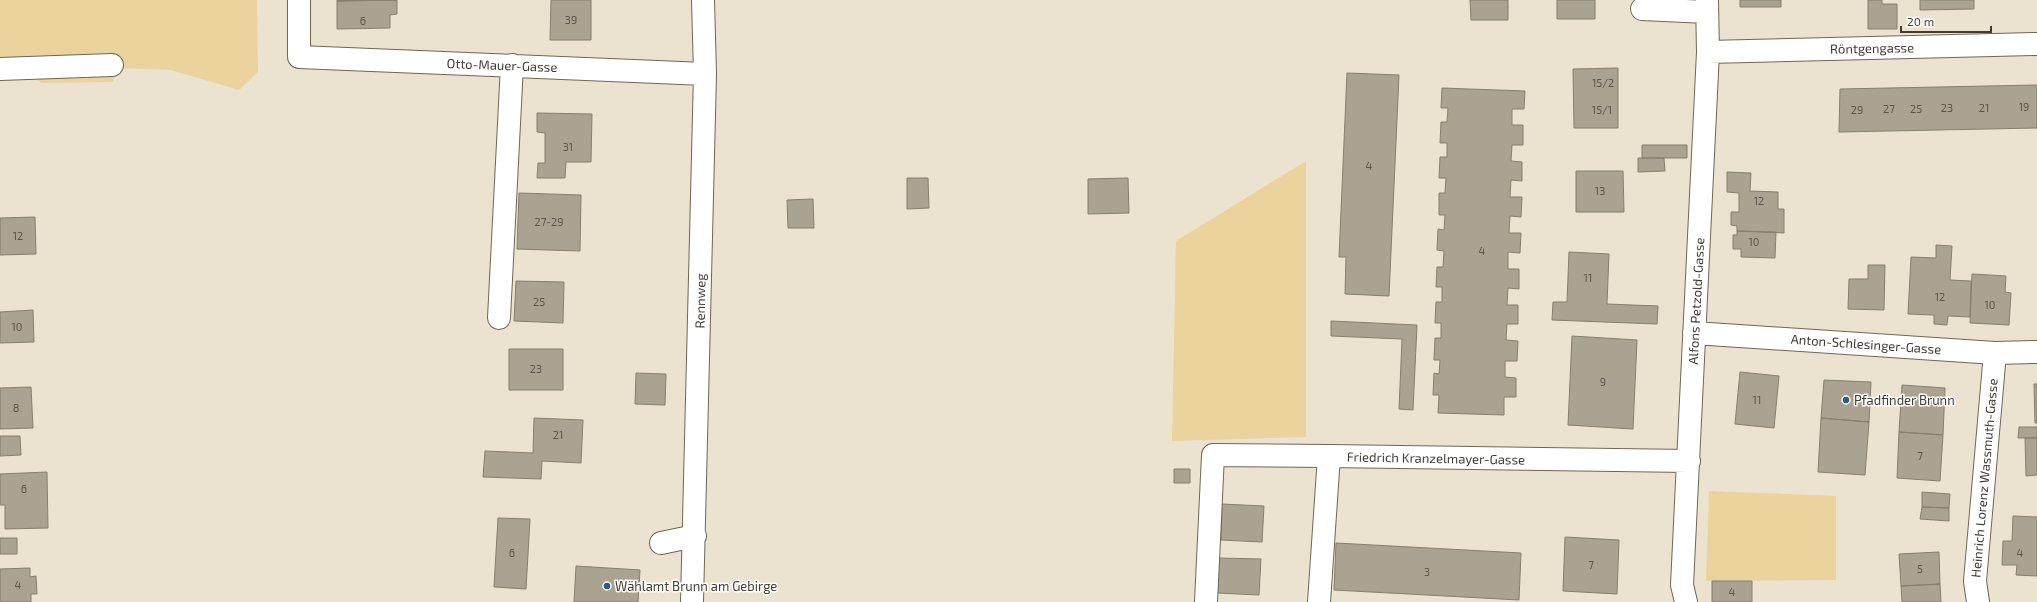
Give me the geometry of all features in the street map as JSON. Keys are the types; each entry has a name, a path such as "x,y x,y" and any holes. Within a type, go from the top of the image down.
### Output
{"street":[{"name":"Otto-Mauer-Gasse","path":"299,0 299,57 705,74"},
{"name":"Rennweg","path":"692,602 695,536 705,74 703,0"},
{"path":"1642,9 1707,6"},
{"name":"Alfons Petzold-Gasse","path":"1686,602 1682,585 1708,52 1707,6"},
{"name":"Röntgengasse","path":"1708,52 2037,44"},
{"path":"0,69 112,65"},
{"path":"499,318 512,65"},
{"name":"Anton-Schlesinger-Gasse","path":"1694,332 1995,354 2037,352"},
{"name":"Heinrich Lorenz Wassmuth-Gasse","path":"1978,602 1975,581 1995,354"},
{"path":"1206,602 1214,455 1329,456"},
{"name":"Friedrich Kranzelmayer-Gasse","path":"1319,602 1329,456 1689,461"},
{"path":"661,543 695,536"}],"shaded area":[{"path":"0,0 257,0 258,72 239,90 171,70 116,68 113,82 42,83 0,59"},
{"path":"1306,161 1306,437 1172,441 1176,241"},
{"path":"1709,491 1836,496 1836,580 1706,581"}],"building":[{"path":"337,0 397,0 337,1"},
{"path":"397,0 397,14 390,15 390,28 337,29 337,1"},
{"path":"551,0 591,0 591,40 550,40"},
{"path":"1470,0 1508,0 1508,20 1471,20"},
{"path":"1557,0 1595,0 1595,19 1557,19"},
{"path":"1740,0 1781,0 1781,7 1740,7"},
{"path":"1868,0 1882,0 1882,4 1897,4 1897,29 1868,29"},
{"path":"1920,0 1974,0 1974,9 1920,10"},
{"path":"1618,68 1618,128 1574,128 1573,69"},
{"path":"1347,73 1399,75 1389,296 1345,294 1346,257 1339,257"},
{"path":"2037,85 2037,128 1839,132 1840,89"},
{"path":"1442,88 1525,91 1524,109 1512,109 1512,125 1523,125 1523,145 1512,145 1511,161 1522,162 1522,181 1511,180 1510,197 1522,197 1521,217 1510,216 1509,233 1521,233 1520,253 1508,252 1508,269 1519,269 1519,289 1508,288 1507,305 1518,305 1518,324 1507,324 1506,340 1518,341 1517,361 1505,361 1505,377 1516,378 1516,397 1504,397 1504,415 1438,413 1439,395 1433,395 1434,373 1439,374 1440,360 1434,360 1435,338 1441,338 1441,323 1435,323 1436,302 1442,302 1442,287 1436,287 1437,267 1443,267 1444,251 1437,250 1438,229 1444,230 1445,215 1439,215 1439,193 1445,193 1446,178 1439,178 1440,157 1447,157 1447,143 1440,143 1441,122 1447,122 1448,108 1441,108"},
{"path":"537,113 592,114 591,162 566,162 565,178 537,178 538,163 545,163 545,133 537,132"},
{"path":"1642,145 1687,145 1687,158 1642,158"},
{"path":"1638,158 1664,158 1665,171 1638,172"},
{"path":"1576,171 1623,171 1624,212 1576,212"},
{"path":"1727,172 1751,173 1750,191 1778,192 1778,209 1784,209 1784,233 1737,231 1737,226 1731,225 1731,212 1739,212 1739,193 1727,192"},
{"path":"907,178 928,178 929,208 907,209"},
{"path":"1128,178 1129,213 1088,214 1088,179"},
{"path":"519,193 581,195 580,251 517,249"},
{"path":"813,199 814,228 788,228 787,200"},
{"path":"35,217 36,254 0,255 0,218"},
{"path":"1737,231 1776,232 1775,258 1741,257 1741,249 1733,249 1733,235 1737,235"},
{"path":"1936,245 1952,246 1950,280 1971,281 1970,317 1948,316 1947,325 1934,324 1934,315 1908,314 1911,257 1936,258"},
{"path":"1569,252 1609,254 1607,304 1658,306 1657,324 1552,320 1553,302 1567,302"},
{"path":"1868,265 1885,265 1884,310 1848,309 1849,279 1868,279"},
{"path":"1972,274 2006,276 2005,292 2011,293 2009,325 1970,323"},
{"path":"516,281 564,282 563,323 514,321"},
{"path":"33,310 34,342 0,343 0,312"},
{"path":"1331,321 1417,325 1413,410 1399,409 1402,339 1331,336"},
{"path":"1572,336 1637,340 1633,429 1568,425"},
{"path":"509,349 563,349 563,390 509,390"},
{"path":"1740,372 1779,376 1774,428 1735,424"},
{"path":"636,373 666,374 665,405 635,404"},
{"name":"Pfadfinder Brunn","path":"1824,380 1871,382 1869,422 1821,418"},
{"path":"2034,384 2037,384 2037,423 2035,423"},
{"path":"1902,385 1945,388 1943,435 1899,432"},
{"path":"31,387 33,428 0,429 0,388"},
{"path":"534,418 583,420 581,463 542,461 541,479 483,477 485,451 533,453"},
{"path":"1821,418 1869,422 1865,475 1818,472"},
{"path":"2019,427 2037,427 2037,438 2018,438"},
{"path":"1899,432 1943,435 1940,481 1897,478"},
{"path":"0,436 20,436 21,455 0,456"},
{"path":"2025,438 2037,438 2037,475 2026,476"},
{"path":"1174,469 1190,469 1190,483 1174,483"},
{"path":"47,472 48,528 5,529 5,505 0,505 0,474"},
{"path":"1922,492 1950,494 1949,508 1922,507"},
{"path":"1222,504 1264,506 1262,542 1221,540"},
{"path":"1922,507 1949,508 1949,521 1920,519"},
{"path":"2013,516 2037,517 2037,576 2016,575 2017,565 2002,565 2003,541 2012,541"},
{"path":"498,518 530,519 526,589 494,587"},
{"path":"1565,537 1619,540 1617,594 1563,591"},
{"path":"0,538 17,538 17,554 0,554"},
{"path":"1336,543 1521,553 1519,600 1334,590"},
{"path":"1939,552 1940,584 1901,586 1899,554"},
{"path":"1219,558 1261,559 1259,595 1217,593"},
{"name":"Wählamt Brunn am Gebirge","path":"576,566 640,570 638,602 574,602"},
{"path":"30,568 30,577 36,576 37,594 31,594 31,602 0,602 0,569"},
{"path":"1712,581 1752,581 1752,602 1712,602"},
{"path":"1940,584 1941,602 1902,602 1901,586"}],"place":[{"name":"Pfadfinder Brunn","path":"1846,400"},
{"name":"Wählamt Brunn am Gebirge","path":"607,586"}]}
